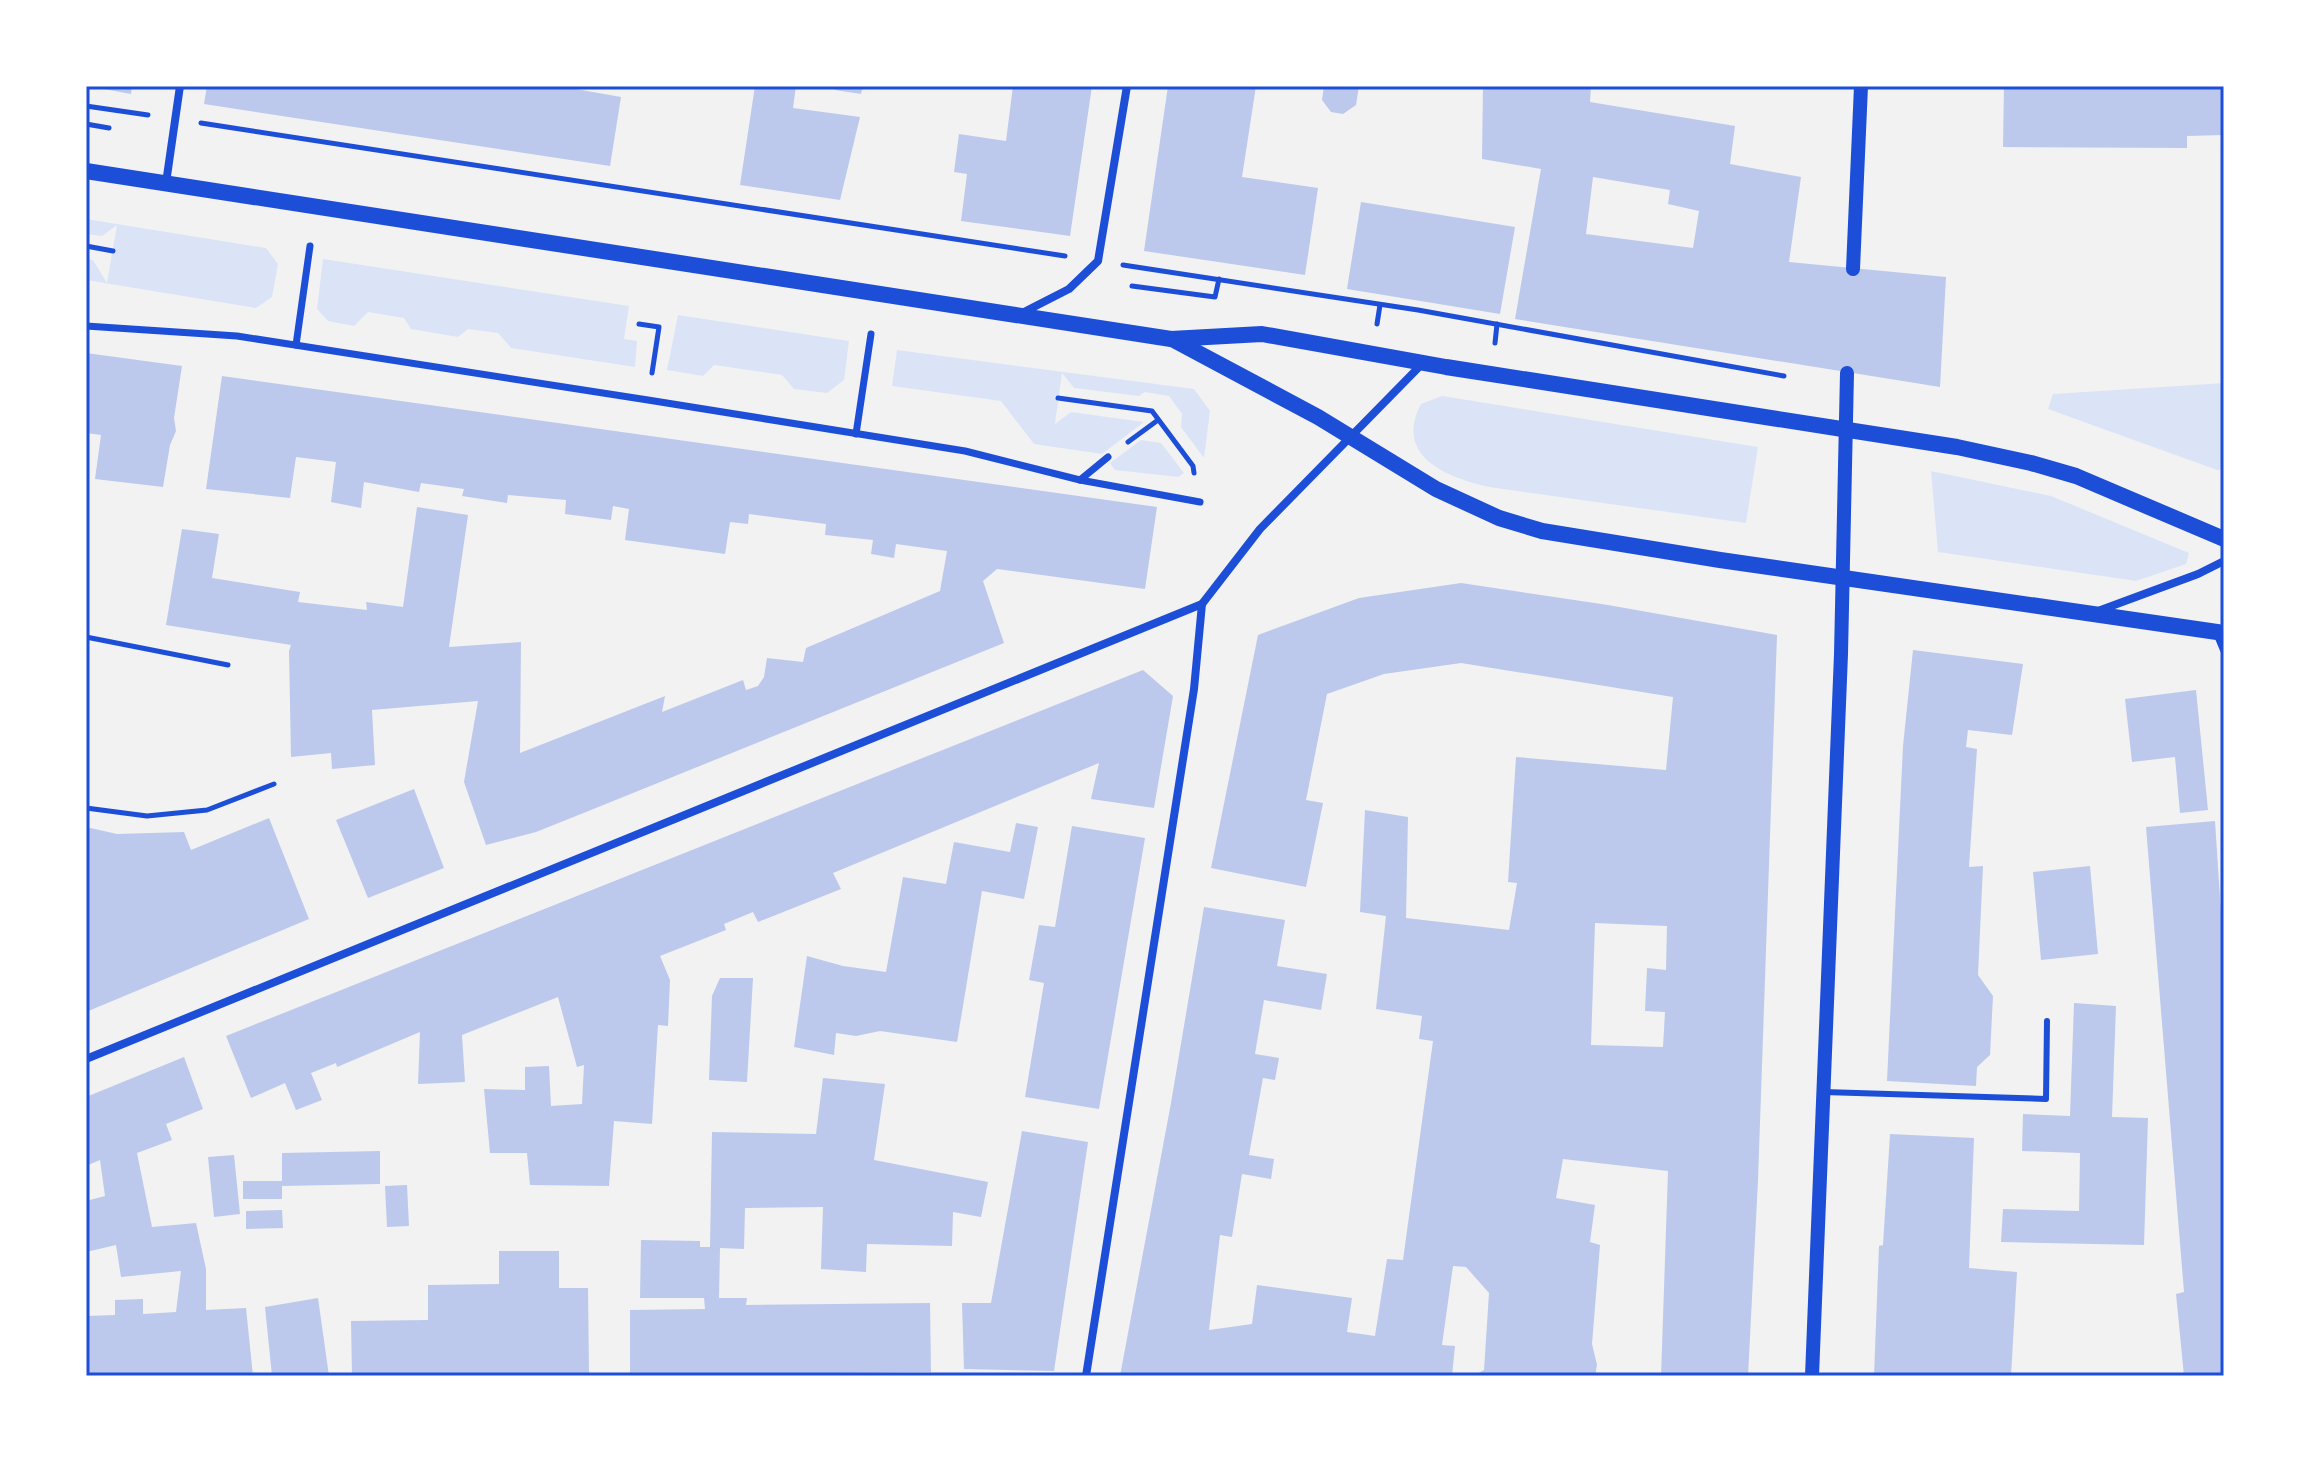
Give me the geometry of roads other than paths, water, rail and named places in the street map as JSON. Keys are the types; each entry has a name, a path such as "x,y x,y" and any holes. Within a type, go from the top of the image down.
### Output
{"main road":[{"path":"86,171 1171,339 1262,334 1424,363 1942,445 2031,463 2098,484 2224,539"},
{"path":"1171,339 1352,438 1436,489 1515,523 1583,539 2220,632"}],"street":[{"path":"165,184 180,86"},
{"path":"1019,315 1069,289 1098,261 1127,86"},
{"path":"1853,269 1861,86"},
{"path":"296,345 310,246"},
{"path":"86,326 237,336 648,400 965,451 1080,480 1200,502"},
{"path":"856,434 871,334"},
{"path":"86,1059 1202,604 1260,529 1424,363"},
{"path":"1812,1376 1841,654 1847,373"},
{"path":"1080,480 1108,457"},
{"path":"2094,613 2198,574 2224,561"},
{"path":"1086,1376 1194,689 1202,604"},
{"path":"2220,632 2224,650"}],"lane":[{"path":"1824,1092 2046,1099 2047,1021"}]}
